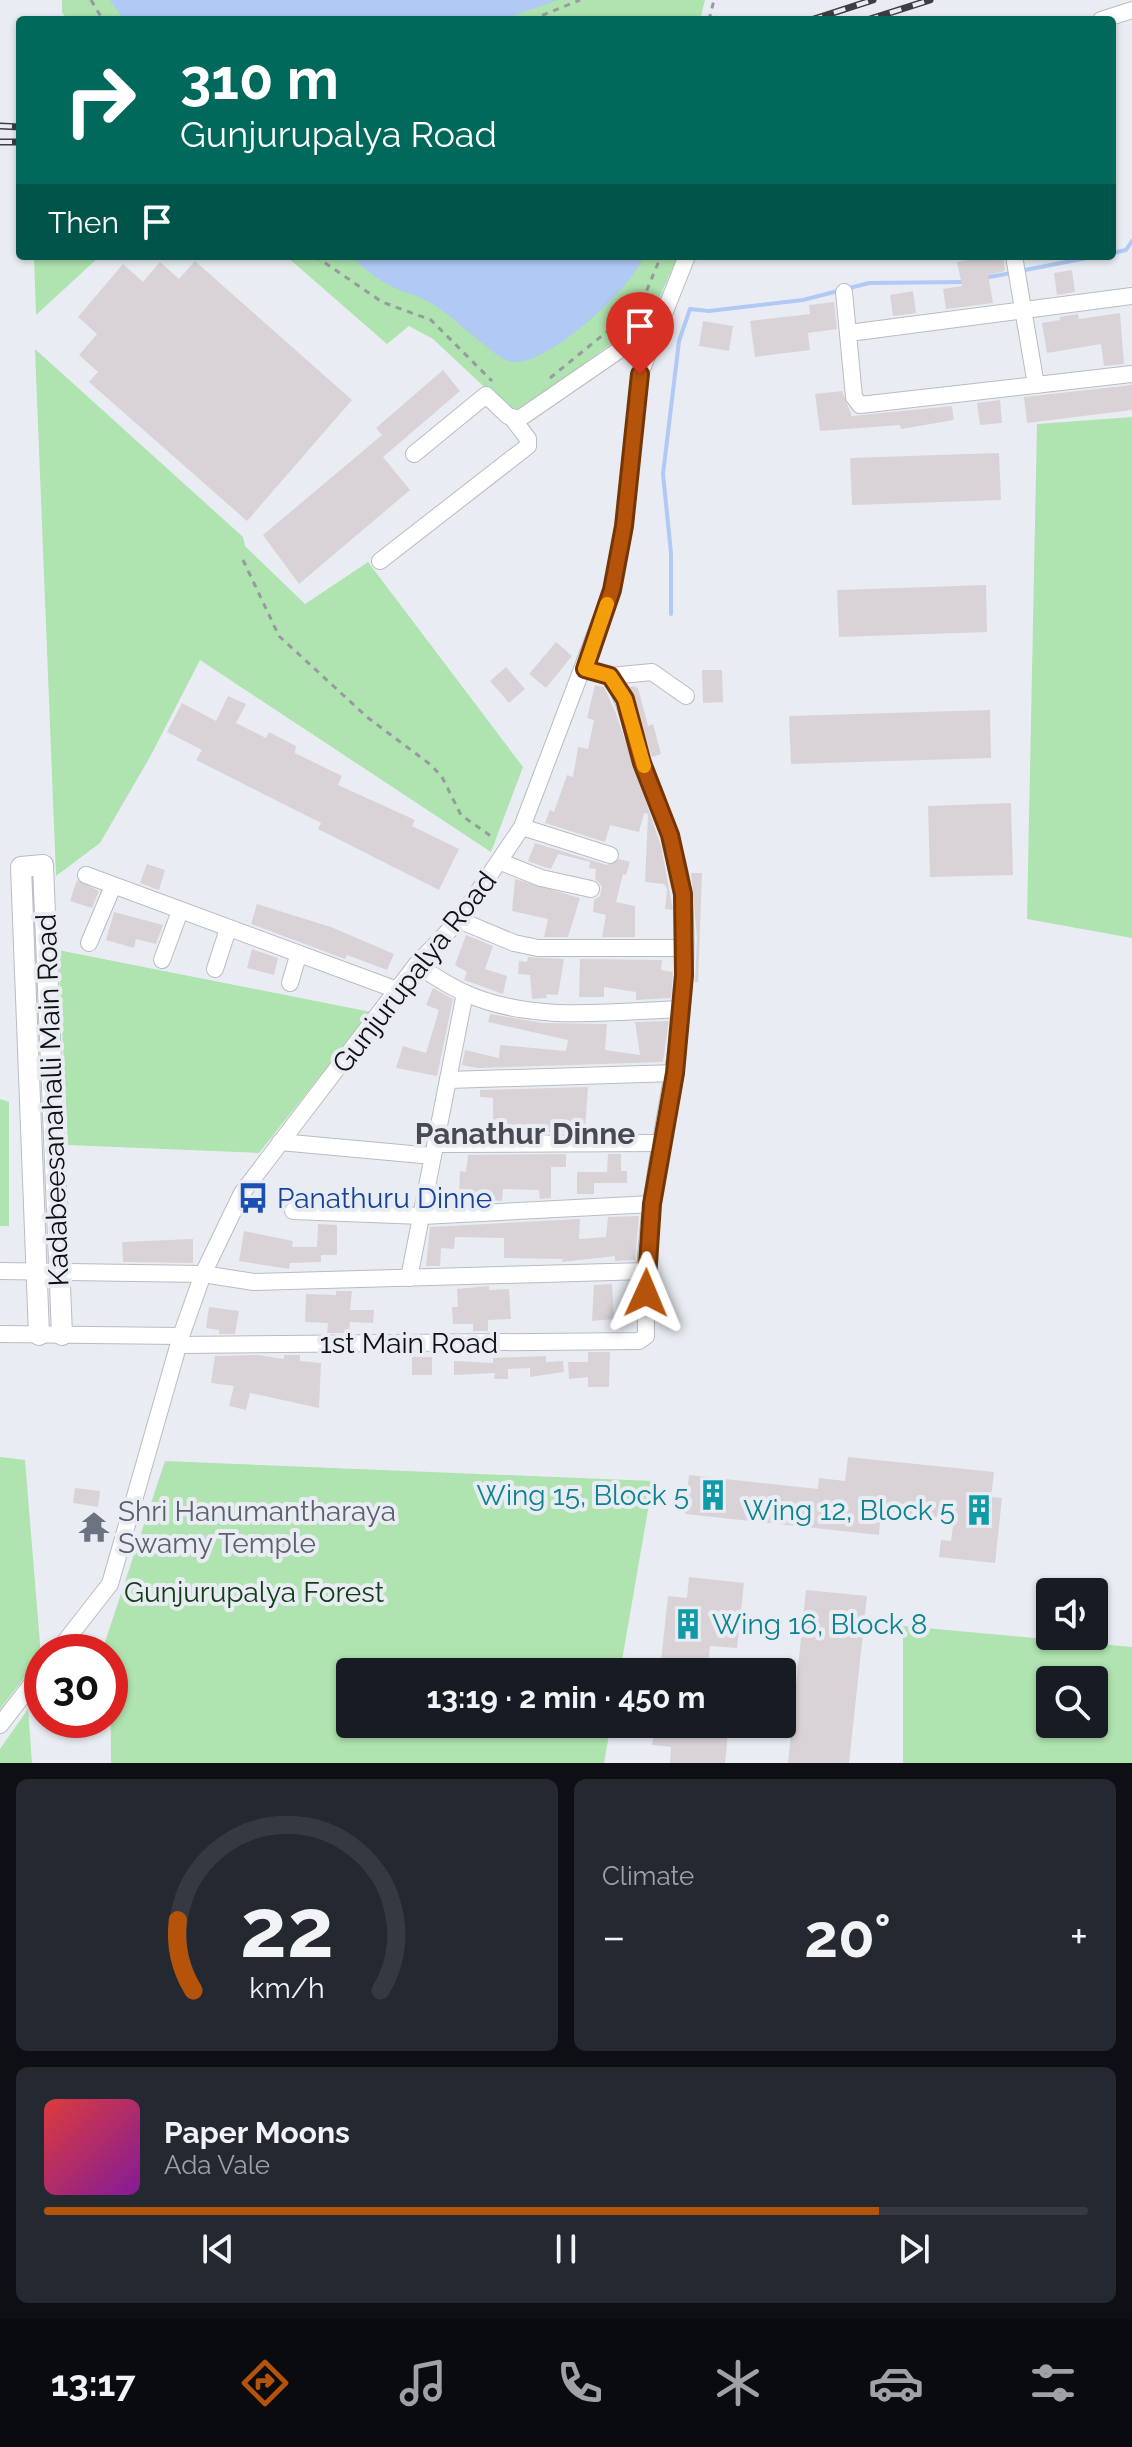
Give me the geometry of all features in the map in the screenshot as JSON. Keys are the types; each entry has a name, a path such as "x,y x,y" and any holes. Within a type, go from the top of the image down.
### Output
{"main road":[{"name":"Kadabeesanahalli Main Road","path":"39,1335 21,867 43,865 62,1335"}],"street":[{"name":"Gunjurupalya Road","path":"71,1634 110,1584 180,1340 203,1274 242,1193 416,965 459,920 522,827 585,669 612,590 624,526 640,374 685,260"},
{"path":"1015,260 1036,385"},
{"path":"844,292 854,397 860,405 1132,374"},
{"path":"849,333 1132,296"},
{"path":"513,419 660,322"},
{"path":"380,561 528,446 528,439 513,419 486,395 414,454"},
{"path":"585,669 610,676 652,672 686,696"},
{"path":"0,1271 203,1274 254,1282 646,1271 652,1204 675,1073 683,948 683,894 670,835 642,763 625,699 610,676"},
{"path":"522,827 610,855"},
{"path":"505,856 541,878 591,889"},
{"path":"86,875 298,956 397,990"},
{"path":"89,943 113,886"},
{"path":"162,960 180,911"},
{"path":"459,920 514,943 538,948 683,948"},
{"path":"215,969 228,929"},
{"path":"290,983 298,956"},
{"path":"416,965 465,993 516,1009 562,1013 680,1009"},
{"path":"409,1278 465,993"},
{"path":"448,1080 675,1073"},
{"path":"280,1142 435,1150 662,1143"},
{"path":"293,1211 422,1216 652,1204"},
{"name":"1st Main Road","path":"0,1334 180,1340 639,1341 646,1336 646,1271"},
{"path":"0,1725 24,1694"}],"path":[{"path":"541,16 580,0"},
{"path":"321,260 382,302 431,320 497,386"},
{"path":"547,380 641,304 659,260"},
{"path":"243,560 279,636 367,717 431,765 442,777 461,815 505,856"}],"green space":[{"path":"62,0 705,0 701,16 64,16"},
{"path":"34,260 96,260 36,315"},
{"path":"291,260 676,260 652,314 523,408 510,411 433,339 409,326 387,344"},
{"path":"35,349 243,537 245,546 305,604 368,562 523,767 491,852 200,660 150,757 100,843 56,876"},
{"path":"1132,417 1132,938 1027,919 1037,424"},
{"path":"58,950 371,1012 259,1153 68,1145"},
{"path":"0,1099 9,1102 9,1226 0,1226"},
{"path":"0,1457 25,1460 39,1634 24,1634 24,1678 0,1709"},
{"name":"Gunjurupalya Forest","path":"165,1461 653,1481 622,1658 336,1658 336,1738 608,1738 604,1763 111,1763 111,1738 128,1738 128,1634 108,1634"},
{"path":"903,1626 1036,1638 1036,1650 1108,1650 1108,1645 1132,1647 1132,1763 903,1763"},
{"path":"24,1715 24,1738 30,1738 32,1763 0,1763 0,1749"}],"water":[{"path":"110,0 558,0 512,16 121,16"},
{"path":"355,260 642,260 623,287 585,324 542,354 523,361 501,358 438,308 371,274"}],"building":[{"path":"1004,260 1005,271 988,275 993,303 946,309 943,289 962,286 957,262"},
{"path":"195,261 352,400 247,521 89,382 98,372 79,355 97,334 78,317 123,264 143,282 160,262 179,279"},
{"path":"1072,270 1075,292 1057,295 1054,273"},
{"path":"913,291 916,313 893,316 890,295"},
{"path":"834,302 837,329 808,333 810,350 755,357 750,321 810,314 809,305"},
{"path":"1120,313 1124,364 1104,366 1101,344 1047,353 1042,323 1078,314 1079,319"},
{"path":"703,321 733,326 729,351 699,346"},
{"path":"443,370 460,391 383,457 410,490 299,584 263,535 382,435 376,428"},
{"path":"1132,385 1132,410 1027,423 1024,397"},
{"path":"842,391 852,416 952,406 954,420 901,429 900,425 820,431 815,394"},
{"path":"1000,400 1002,423 980,425 977,403"},
{"path":"999,453 1001,500 852,505 850,458"},
{"path":"986,585 987,632 839,637 837,590"},
{"path":"556,642 572,656 546,688 529,674"},
{"path":"506,667 525,689 509,703 490,681"},
{"path":"702,670 722,670 723,702 703,703"},
{"path":"595,685 604,687 615,711 661,846 673,910 665,909 667,889 664,884 645,882 648,814 644,813 639,832 610,825 605,842 545,823 550,810 554,812 567,775 573,777 578,747 588,749 594,720 587,718"},
{"path":"629,687 638,688 648,726 653,724 661,754 652,757"},
{"path":"228,696 246,704 236,723 266,738 269,732 296,746 295,753 342,776 338,785 415,820 412,826 459,849 439,890 318,829 321,823 196,760 202,750 167,732 182,703 216,721"},
{"path":"990,710 991,758 791,764 789,716"},
{"path":"1011,803 1013,875 930,877 928,806"},
{"path":"535,843 607,865 620,859 630,862 626,875 623,874 616,902 635,906 635,937 602,937 606,915 593,912 594,900 600,896 602,886 595,879 596,869 589,868 590,862 558,854 551,869 544,867 528,861"},
{"path":"147,864 165,870 159,890 140,883"},
{"path":"691,873 702,873 698,982 695,982 697,938"},
{"path":"515,879 580,898 568,937 544,937 548,919 512,911"},
{"path":"77,880 99,891 92,908 70,901"},
{"path":"257,904 331,927 394,954 387,970 347,955 345,959 251,924"},
{"path":"114,912 163,925 156,944 136,939 134,948 106,940"},
{"path":"466,935 493,946 485,969 507,976 503,994 464,980 467,972 455,965"},
{"path":"252,949 278,958 274,975 247,968"},
{"path":"528,957 564,959 558,995 546,994 547,998 532,999 530,975 518,974 519,961 527,962"},
{"path":"580,959 662,960 661,970 673,972 671,998 636,1000 636,992 604,987 604,997 579,997"},
{"path":"433,988 453,999 437,1076 396,1068 403,1046 426,1053 439,1010 426,1005"},
{"path":"490,1014 543,1023 607,1024 605,1050 640,1055 635,1022 669,1021 663,1062 477,1068 462,1065 465,1050 499,1058 500,1045 566,1051 568,1040 488,1022"},
{"path":"588,1087 585,1130 566,1128 566,1132 493,1133 493,1098 480,1097 480,1090"},
{"path":"566,1154 566,1167 551,1167 551,1198 540,1199 539,1190 503,1189 502,1201 459,1198 460,1171 466,1172 468,1155"},
{"path":"608,1154 621,1154 621,1171 627,1171 627,1183 594,1183 594,1194 577,1194 577,1172 607,1172"},
{"path":"639,1216 635,1260 615,1261 615,1256 562,1262 563,1259 504,1258 504,1238 455,1237 454,1249 441,1248 440,1266 426,1266 430,1227 580,1219 579,1239 606,1237 608,1217"},
{"path":"318,1224 337,1225 337,1255 321,1255 321,1262 290,1263 289,1269 239,1261 244,1231 293,1241 292,1247 317,1247"},
{"path":"193,1239 193,1263 123,1262 122,1242"},
{"path":"612,1284 614,1319 592,1321 594,1285"},
{"path":"489,1286 489,1290 509,1289 511,1319 488,1320 488,1331 473,1331 473,1324 453,1324 452,1307 458,1307 457,1289"},
{"path":"336,1291 352,1291 350,1310 374,1310 373,1323 350,1322 349,1333 327,1333 328,1323 305,1322 306,1294 336,1295"},
{"path":"209,1307 239,1311 235,1334 219,1334 219,1330 206,1328"},
{"path":"588,1352 610,1352 609,1387 588,1387 588,1377 569,1379 568,1362 588,1362"},
{"path":"257,1355 284,1359 284,1355 300,1355 300,1361 321,1363 319,1408 250,1393 246,1410 229,1406 234,1386 211,1383 215,1356"},
{"path":"546,1356 546,1362 563,1361 564,1372 530,1377 530,1368 508,1369 508,1379 494,1379 495,1373 454,1375 454,1361 493,1363 493,1358"},
{"path":"412,1357 432,1357 432,1375 412,1375"},
{"path":"848,1457 994,1472 991,1497 1002,1498 995,1563 939,1557 941,1540 951,1541 954,1519 881,1511 879,1535 685,1514 689,1475 818,1489 819,1478 845,1481"},
{"path":"75,1488 100,1491 98,1507 73,1503"},
{"name":"Wing 16, Block 8","path":"689,1577 744,1583 737,1648 710,1646 709,1658 661,1658 668,1596 687,1598"},
{"path":"806,1590 867,1596 849,1763 788,1763 791,1738 796,1738 796,1686"},
{"path":"653,1738 728,1738 725,1763 670,1763 671,1747 652,1745"}],"waterway":[{"path":"1116,252 1126,250 1132,241"},
{"path":"1020,271 1076,260"},
{"path":"984,278 1011,273"},
{"path":"671,614 671,553 663,474 679,341 690,309 709,311 803,300 869,283 964,282"}],"railway":[{"path":"823,16 873,0"},
{"path":"880,16 930,0"},
{"path":"0,126 16,127"},
{"path":"0,142 16,142"}],"slow traffic":[{"path":"607,604 585,669 610,676 625,699 644,766"}],"place":[{"name":"Panathuru Dinne","path":"253,1198"},
{"name":"Wing 15, Block 5","path":"713,1495"},
{"name":"Wing 12, Block 5","path":"979,1510"},
{"name":"Shri Hanumantharaya Swamy Temple","path":"94,1527"},
{"name":"Wing 16, Block 8","path":"688,1624"}],"district":[{"name":"Panathur Dinne","path":"525,1134"}],"route":[{"path":"640,374 624,526 612,590 585,669 610,676 625,699 642,763 670,835 683,894 684,975 675,1073 652,1204 646,1293"}]}
